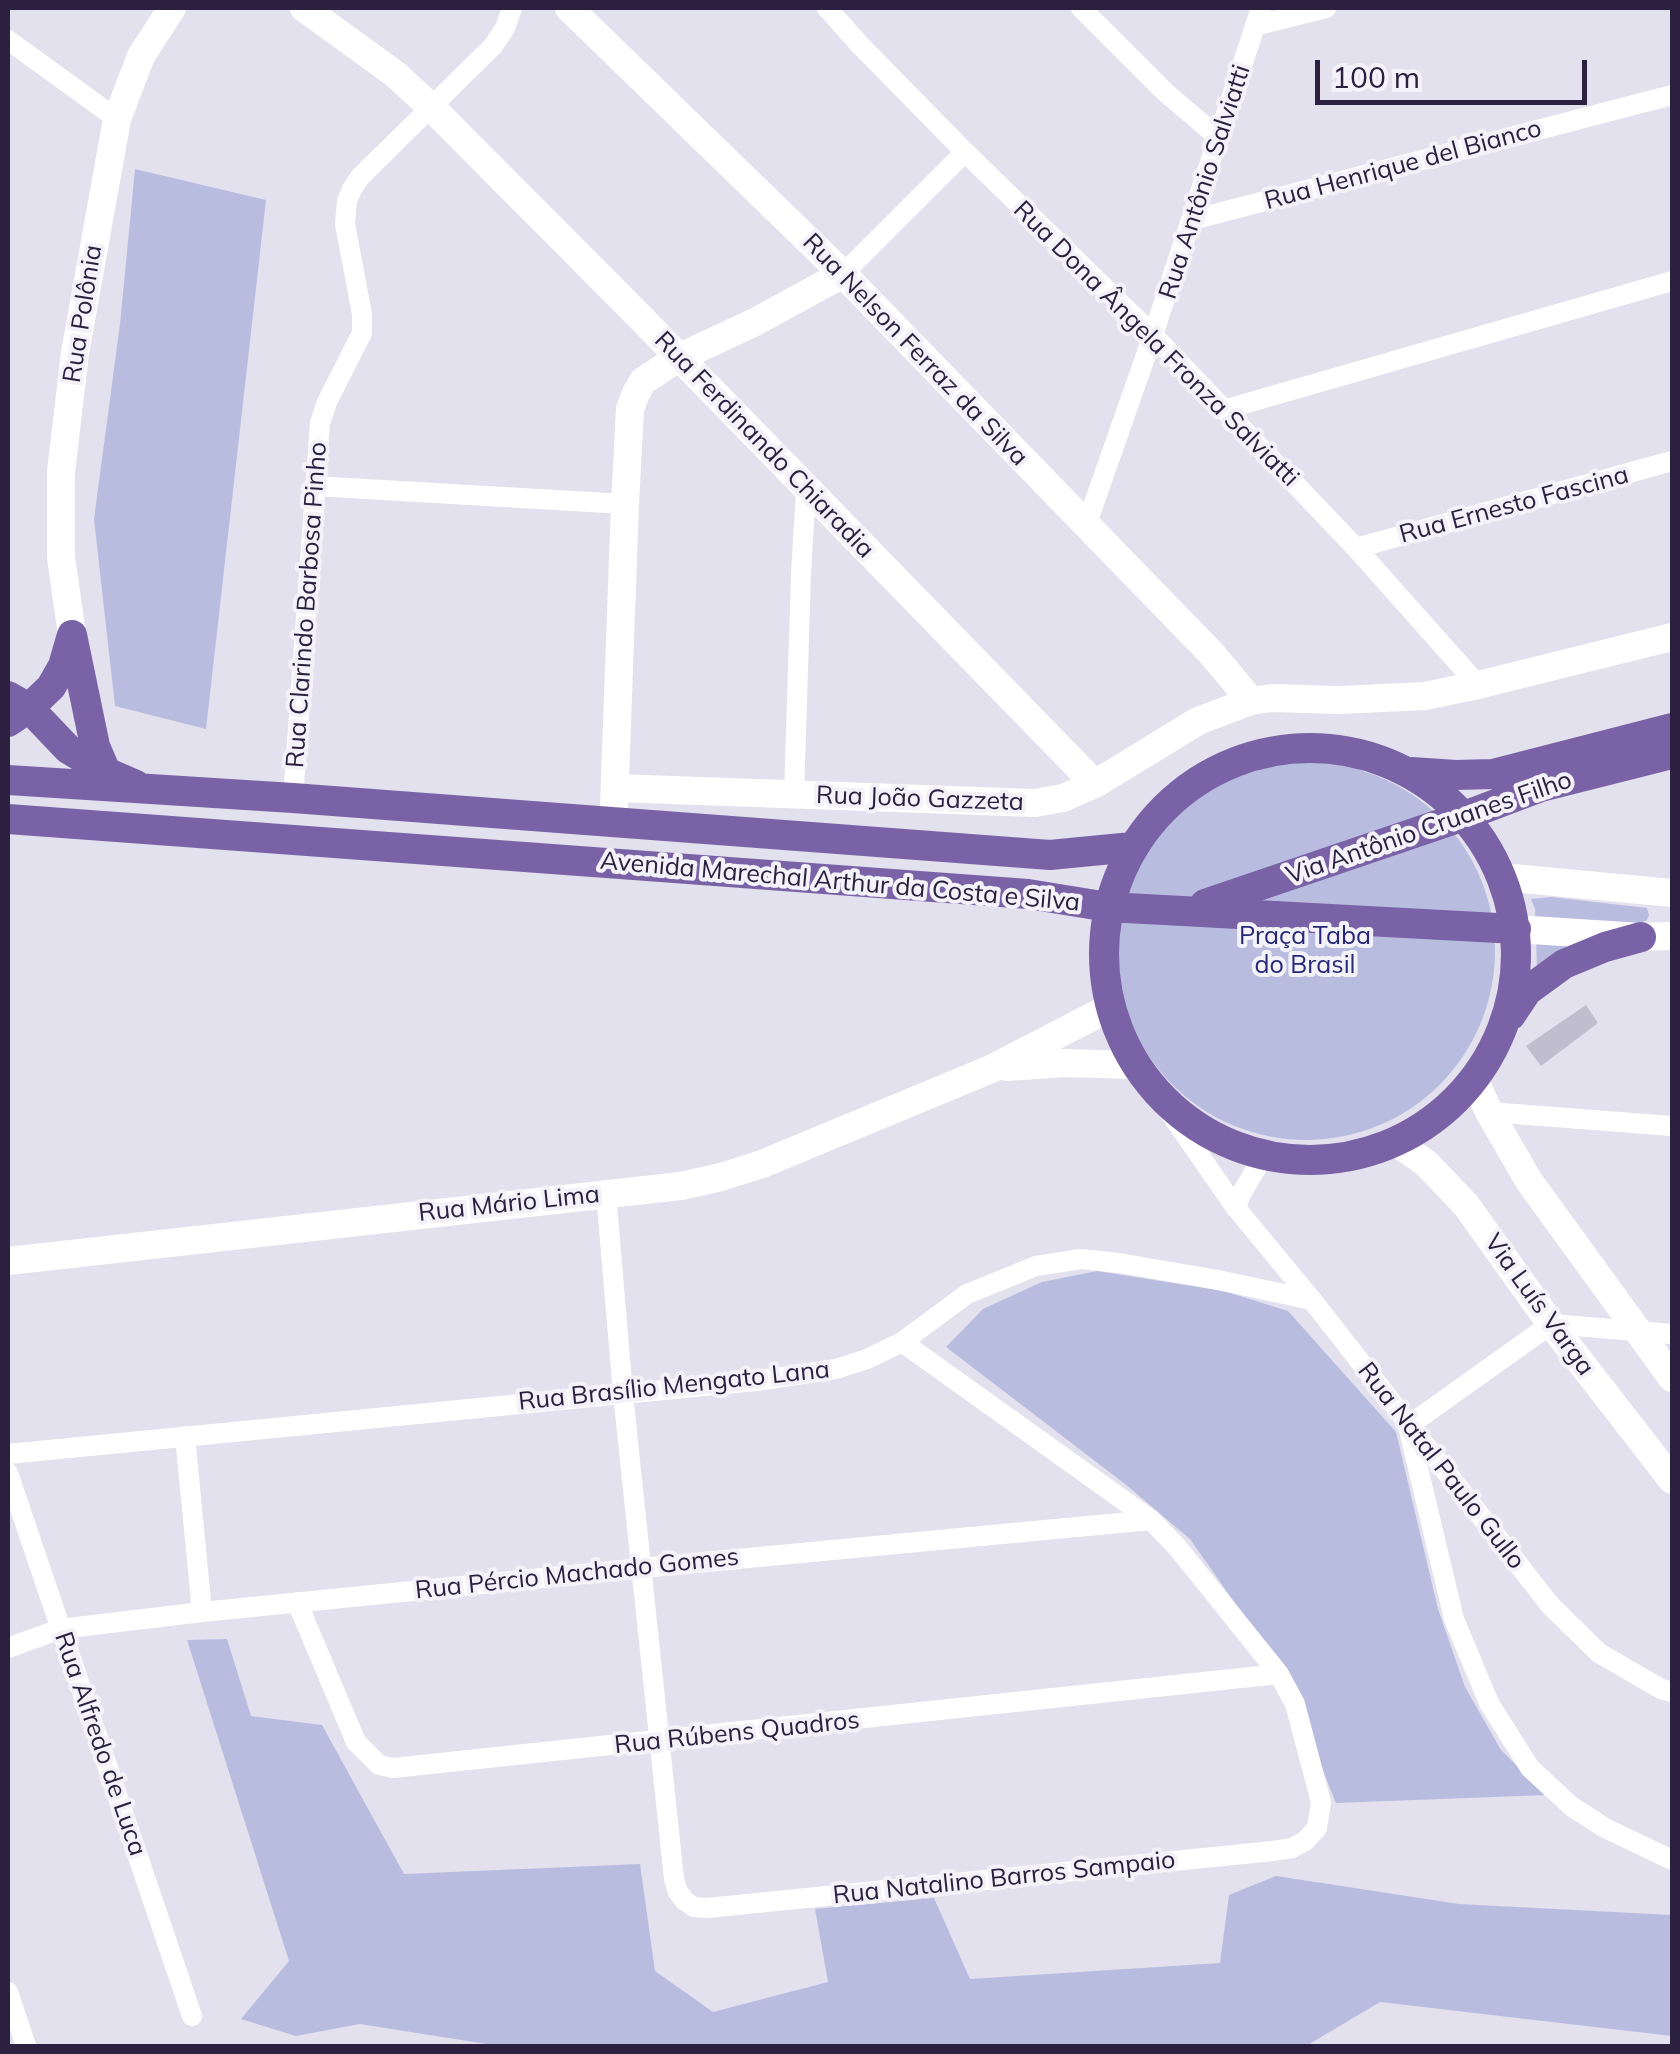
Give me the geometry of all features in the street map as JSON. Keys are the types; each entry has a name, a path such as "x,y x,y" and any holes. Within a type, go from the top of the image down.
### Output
{"main road":[{"path":"72,635 52,687 15,709 68,749 148,791"},
{"path":"72,635 89,726 106,772"},
{"name":"Via Antônio Cruanes Filho","path":"1408,772 1493,774 1672,728"},
{"path":"1504,1026 1516,978 1516,930 1502,878 1486,845 1464,816 1428,784 1376,758 1307,747 1238,760 1207,775 1153,819 1132,848 1114,886 1102,954 1109,1008 1134,1064 1160,1097 1190,1123 1225,1143 1264,1156 1330,1159 1396,1142 1425,1125 1474,1079 1527,991 1564,964 1605,947 1661,936"},
{"name":"Via Antônio Cruanes Filho","path":"1188,910 1541,786 1672,754"},
{"name":"Avenida Marechal Arthur da Costa e Silva","path":"8,780 1050,855 1132,848"},
{"path":"1486,845 1495,817 1512,798"},
{"name":"Avenida Marechal Arthur da Costa e Silva","path":"8,818 1028,894 1108,906 1516,930"},
{"path":"584,860 600,821"},
{"path":"1053,899 1075,916 1102,954"}],"street":[{"name":"Rua Polônia","path":"72,635 62,557 61,472 75,353 117,119 141,56 172,8"},
{"name":"Rua Ferdinando Chiaradia","path":"304,8 394,74 431,107 1095,784"},
{"name":"Rua Clarindo Barbosa Pinho","path":"293,798 320,423 362,333 345,224 348,201 360,177 493,46 512,8"},
{"name":"Rua Nelson Ferraz da Silva","path":"569,8 843,274 1212,654 1251,701"},
{"name":"Rua Dona Ângela Fronza Salviatti","path":"827,8 965,152 1154,335 1356,548 1478,686"},
{"path":"1081,8 1218,137"},
{"path":"1260,16 1326,8"},
{"name":"Rua Antônio Salviatti","path":"1086,526 1260,16"},
{"path":"8,40 117,119"},
{"name":"Rua Henrique del Bianco","path":"1192,220 1672,95"},
{"path":"600,821 616,788 625,504 630,409 636,393 643,382 678,358 843,274 965,152"},
{"path":"1223,410 1672,281"},
{"name":"Rua Ernesto Fascina","path":"1356,548 1672,461"},
{"path":"314,486 625,504"},
{"path":"794,796 806,490"},
{"name":"Rua João Gazzeta","path":"616,788 1035,803 1062,798 1095,784 1198,721 1251,701 1426,696 1672,637"},
{"path":"1502,878 1672,892 1661,936"},
{"name":"Avenida Marechal Arthur da Costa e Silva","path":"1516,930 1661,936"},
{"name":"Rua Mário Lima","path":"8,1261 681,1186 721,1177 762,1164 991,1069 1109,1008"},
{"name":"Rua Mário Lima","path":"991,1069 1064,1062 1134,1064"},
{"path":"1474,1079 1528,1181 1672,1378"},
{"name":"Rua Natal Paulo Gullo","path":"1160,1097 1236,1208 1550,1605 1598,1654 1672,1692"},
{"path":"1489,1112 1672,1126"},
{"name":"Via Luís Varga","path":"1396,1142 1426,1163 1466,1205 1551,1324 1672,1480"},
{"path":"1236,1208 1264,1156"},
{"path":"606,1194 660,1741"},
{"name":"Rua Brasílio Mengato Lana","path":"8,1454 756,1381 836,1369 902,1342 967,1294 1036,1266 1081,1258 1312,1300"},
{"path":"1672,1334 1551,1324 1408,1426 1454,1619 1488,1703 1530,1768 1570,1806 1672,1860"},
{"path":"902,1342 1150,1520 1178,1547 1278,1674"},
{"path":"185,1436 202,1612"},
{"name":"Rua Alfredo de Luca","path":"8,1473 192,2016"},
{"name":"Rua Pércio Machado Gomes","path":"8,1648 60,1629 202,1612 1150,1520"},
{"name":"Rua Rúbens Quadros","path":"297,1602 356,1742 379,1764 393,1768 1278,1674"},
{"name":"Rua Natalino Barros Sampaio","path":"660,1741 674,1878 678,1892 694,1907 1273,1851 1304,1841 1317,1828 1321,1815 1295,1704 1278,1674"},
{"path":"8,1992 26,2046"}],"green space":[{"path":"135,169 266,200 206,729 115,706 94,519 120,324"},
{"name":"Praça Taba do Brasil","path":"1306,762 1343,765 1378,776 1411,794 1440,817 1463,846 1481,879 1492,914 1492,988 1481,1023 1463,1056 1440,1085 1411,1108 1378,1126 1343,1137 1306,1140 1269,1137 1234,1126 1201,1108 1172,1085 1149,1056 1131,1023 1120,988 1117,951 1120,914 1131,879 1149,846 1172,817 1201,794 1234,776 1269,765"},
{"path":"1551,897 1647,908 1649,915 1647,920 1537,969 1535,909 1531,899"},
{"path":"1097,1271 1224,1291 1288,1311 1396,1432 1438,1609 1465,1687 1501,1750 1546,1795 1336,1803 1282,1670 1190,1539 1125,1484 946,1347 983,1309 1042,1282"},
{"path":"227,1639 251,1716 322,1725 404,1874 640,1864 655,1971 713,2012 828,1982 815,1909 934,1898 970,1979 1220,1963 1229,1895 1276,1876 1459,1904 1672,1915 1672,2036 1380,2002 1306,2046 499,2046 360,2024 296,2036 241,2019 289,1961 187,1640"}],"building":[{"path":"1586,1005 1598,1023 1541,1066 1526,1046"}]}
